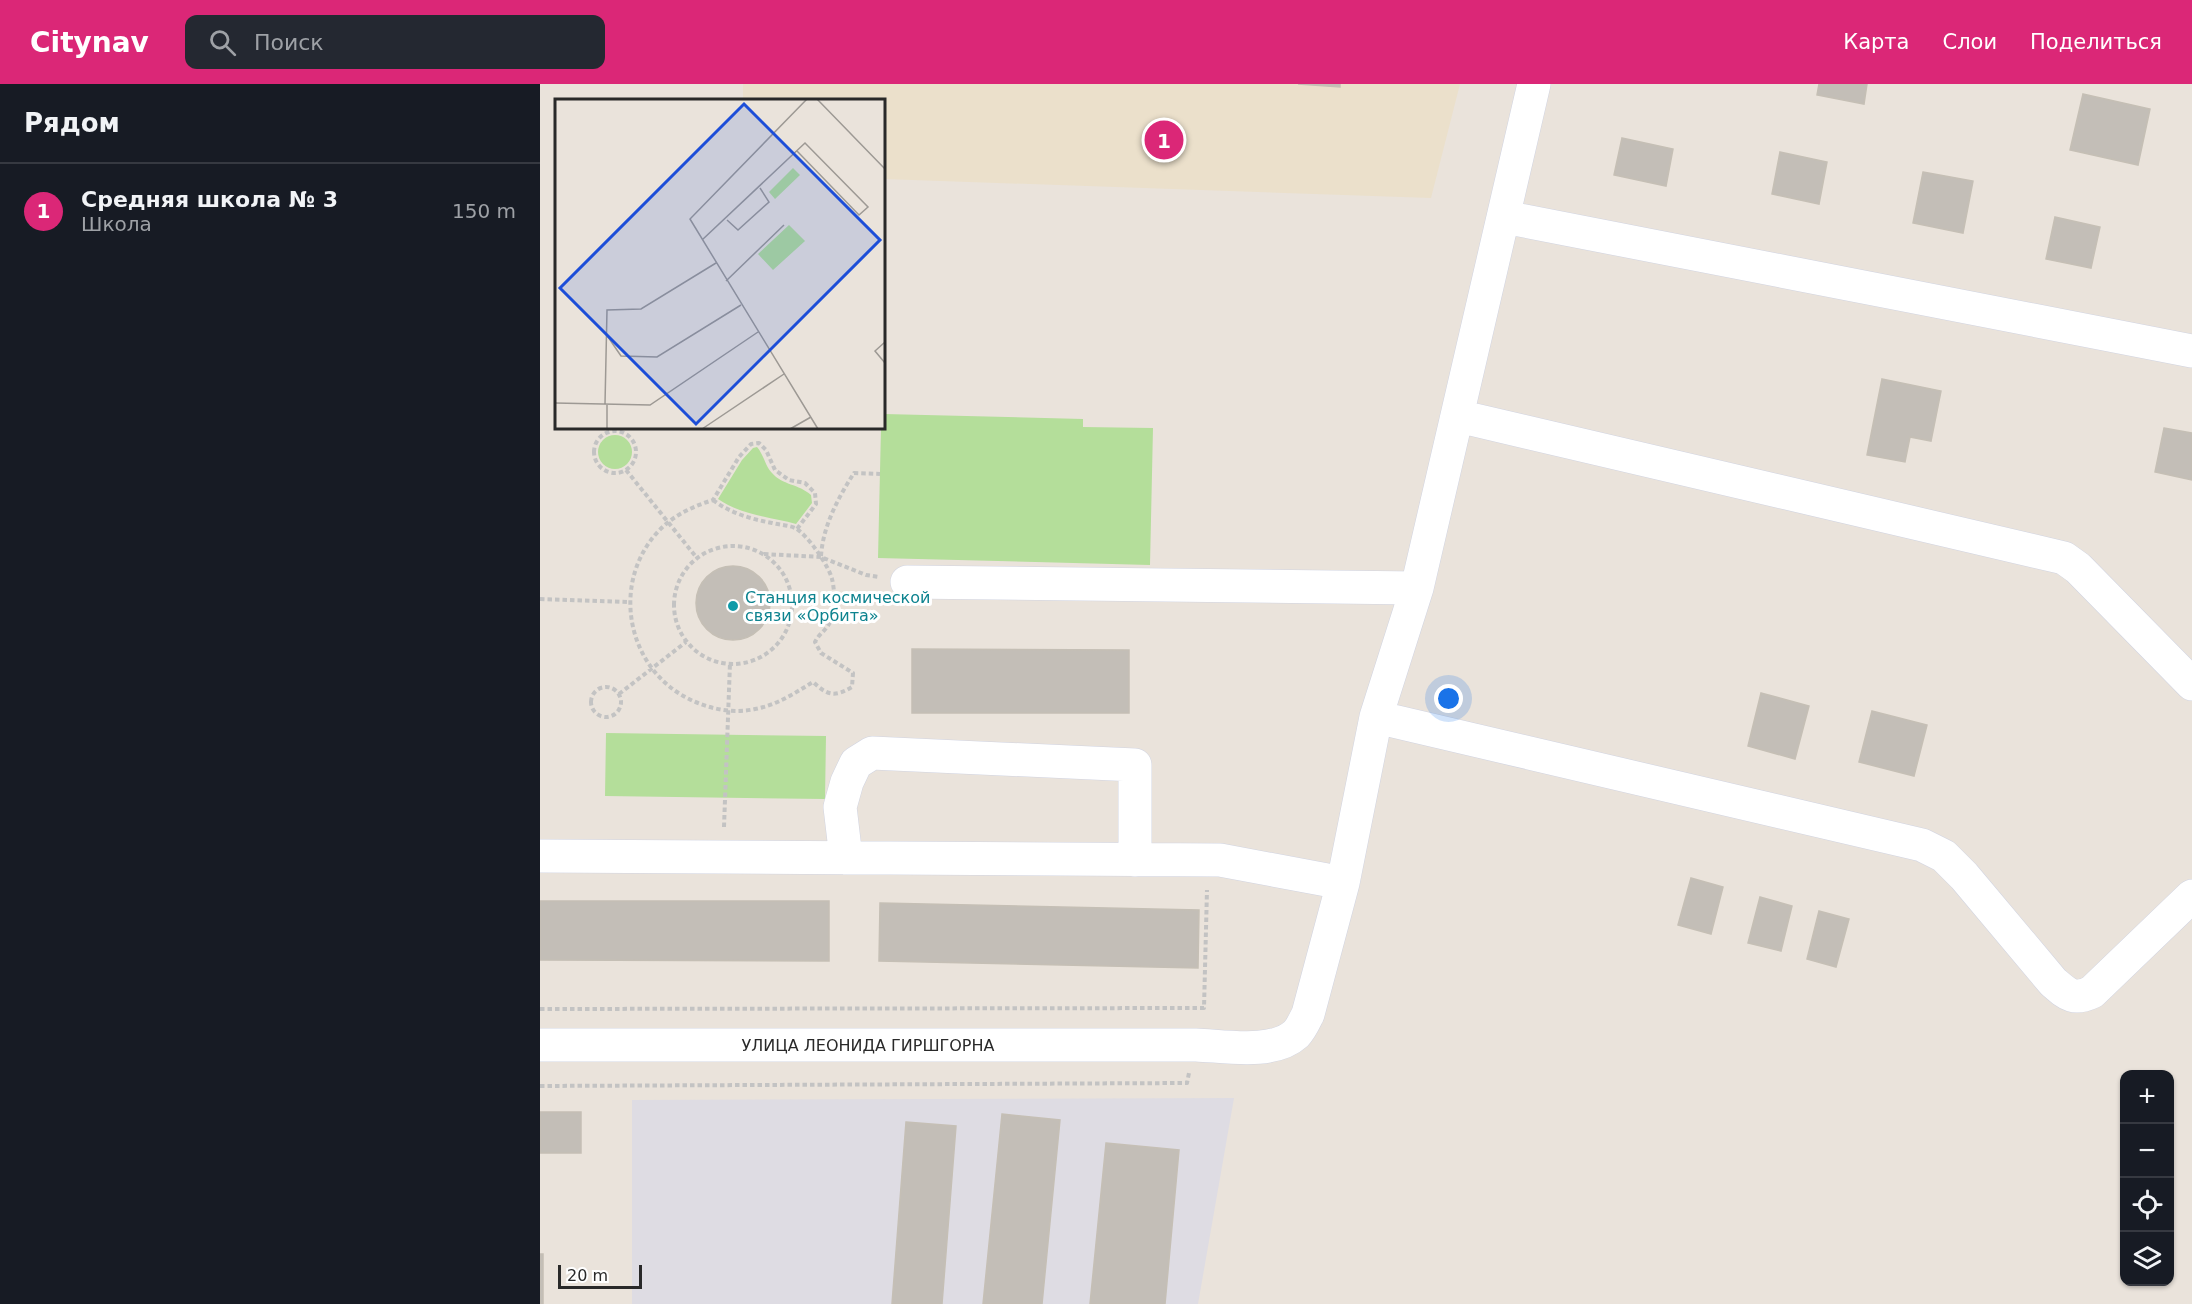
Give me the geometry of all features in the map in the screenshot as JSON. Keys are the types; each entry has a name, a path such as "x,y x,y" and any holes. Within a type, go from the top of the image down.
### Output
{"street":[{"name":"УЛИЦА ЛЕОНИДА ГИРШГОРНА","path":"540,1046 1196,1045 1261,1047 1280,1044 1297,1033 1308,1014 1343,883 1376,717 1417,588 1534,84"},
{"path":"1504,217 2192,351"},
{"path":"1458,416 2064,558 2078,568 2192,684"},
{"path":"907,582 1417,588"},
{"path":"1376,717 1922,845 1944,856 1964,876 2053,982 2068,995 2080,997 2092,992 2192,896"},
{"path":"846,858 840,807 847,782 856,763 872,753 1136,765 1135,860"},
{"path":"540,856 1220,860 1343,883"}],"path":[{"path":"610,431 618,431 627,434 633,440 636,458 626,470 616,473 607,472 600,467 595,459 594,450 596,442 602,435 610,431"},
{"path":"713,500 725,509 797,529 821,557 832,578 834,607 830,624 819,634 815,642 821,653 853,673 852,687 840,694 824,692 813,682 780,702 754,710 728,711 701,705 677,693 657,676 641,654 632,629 630,602 633,578 642,555 655,535 669,522 694,506 713,500 739,457 751,444 759,443 766,450 775,470 789,480 805,483 815,493 816,504 797,529"},
{"path":"626,470 697,558"},
{"path":"821,557 822,543 829,520 854,473 879,474"},
{"path":"723,546 744,546 763,554 779,567 789,585 792,606 788,626 778,644 761,657 742,663 721,663 702,656 686,642 676,624 673,603 677,583 688,565 704,552 723,546"},
{"path":"763,554 821,557 866,575 907,582"},
{"path":"540,599 630,602"},
{"path":"619,694 686,642"},
{"path":"724,858 730,663"},
{"path":"601,688 614,689 619,694 621,707 617,713 604,718 593,711 591,698 601,688"},
{"path":"540,1086 1186,1083 1204,1008 1208,860"},
{"path":"540,1009 1204,1008"}],"shaded area":[{"path":"743,84 1460,84 1431,198 885,179 885,99 743,99"},
{"path":"1234,1098 1198,1304 632,1304 632,1100"}],"green space":[{"path":"885,414 1083,419 1083,427 1153,428 1150,565 878,558 881,429 885,429"},
{"path":"615,435 627,440 632,452 627,464 615,469 603,464 598,452 603,440"},
{"path":"757,447 776,477 811,495 812,503 796,524 736,509 718,499 742,460 753,448"},
{"path":"606,733 826,736 825,799 605,796"}],"building":[{"path":"1298,84 1340,84 1340,87"},
{"path":"1819,84 1867,84 1864,104 1817,95"},
{"path":"2083,94 2150,109 2138,165 2070,150"},
{"path":"1622,138 1673,149 1666,186 1614,175"},
{"path":"1780,152 1827,162 1819,204 1772,194"},
{"path":"1923,172 1973,181 1963,233 1913,223"},
{"path":"2055,217 2100,227 2091,268 2046,259"},
{"path":"1882,379 1941,391 1931,441 1910,437 1905,462 1867,455"},
{"path":"2164,428 2192,433 2192,480 2155,472"},
{"name":"Станция космической связи «Орбита»","path":"733,566 747,569 759,577 767,589 770,603 767,617 759,629 747,637 733,640 719,637 707,629 699,617 696,603 699,589 707,577 719,569"},
{"path":"912,649 1129,650 1129,713 912,713"},
{"path":"1761,693 1809,706 1795,759 1748,746"},
{"path":"1872,711 1927,725 1914,776 1859,762"},
{"path":"1691,878 1723,887 1711,934 1678,925"},
{"path":"1760,897 1792,906 1781,951 1748,943"},
{"path":"540,901 829,901 829,961 540,960"},
{"path":"880,903 1199,910 1198,968 879,961"},
{"path":"1819,911 1849,919 1836,967 1807,959"},
{"path":"540,1112 581,1112 581,1153 540,1153"},
{"path":"1002,1114 1060,1120 1042,1304 983,1304"},
{"path":"906,1122 956,1126 942,1304 892,1304"},
{"path":"1106,1143 1179,1150 1165,1304 1090,1304"},
{"path":"540,1254 543,1254 543,1304 540,1304"}],"place":[{"name":"Средняя школа № 3","path":"1164,140"},
{"name":"Станция космической связи «Орбита»","path":"733,606"}]}
